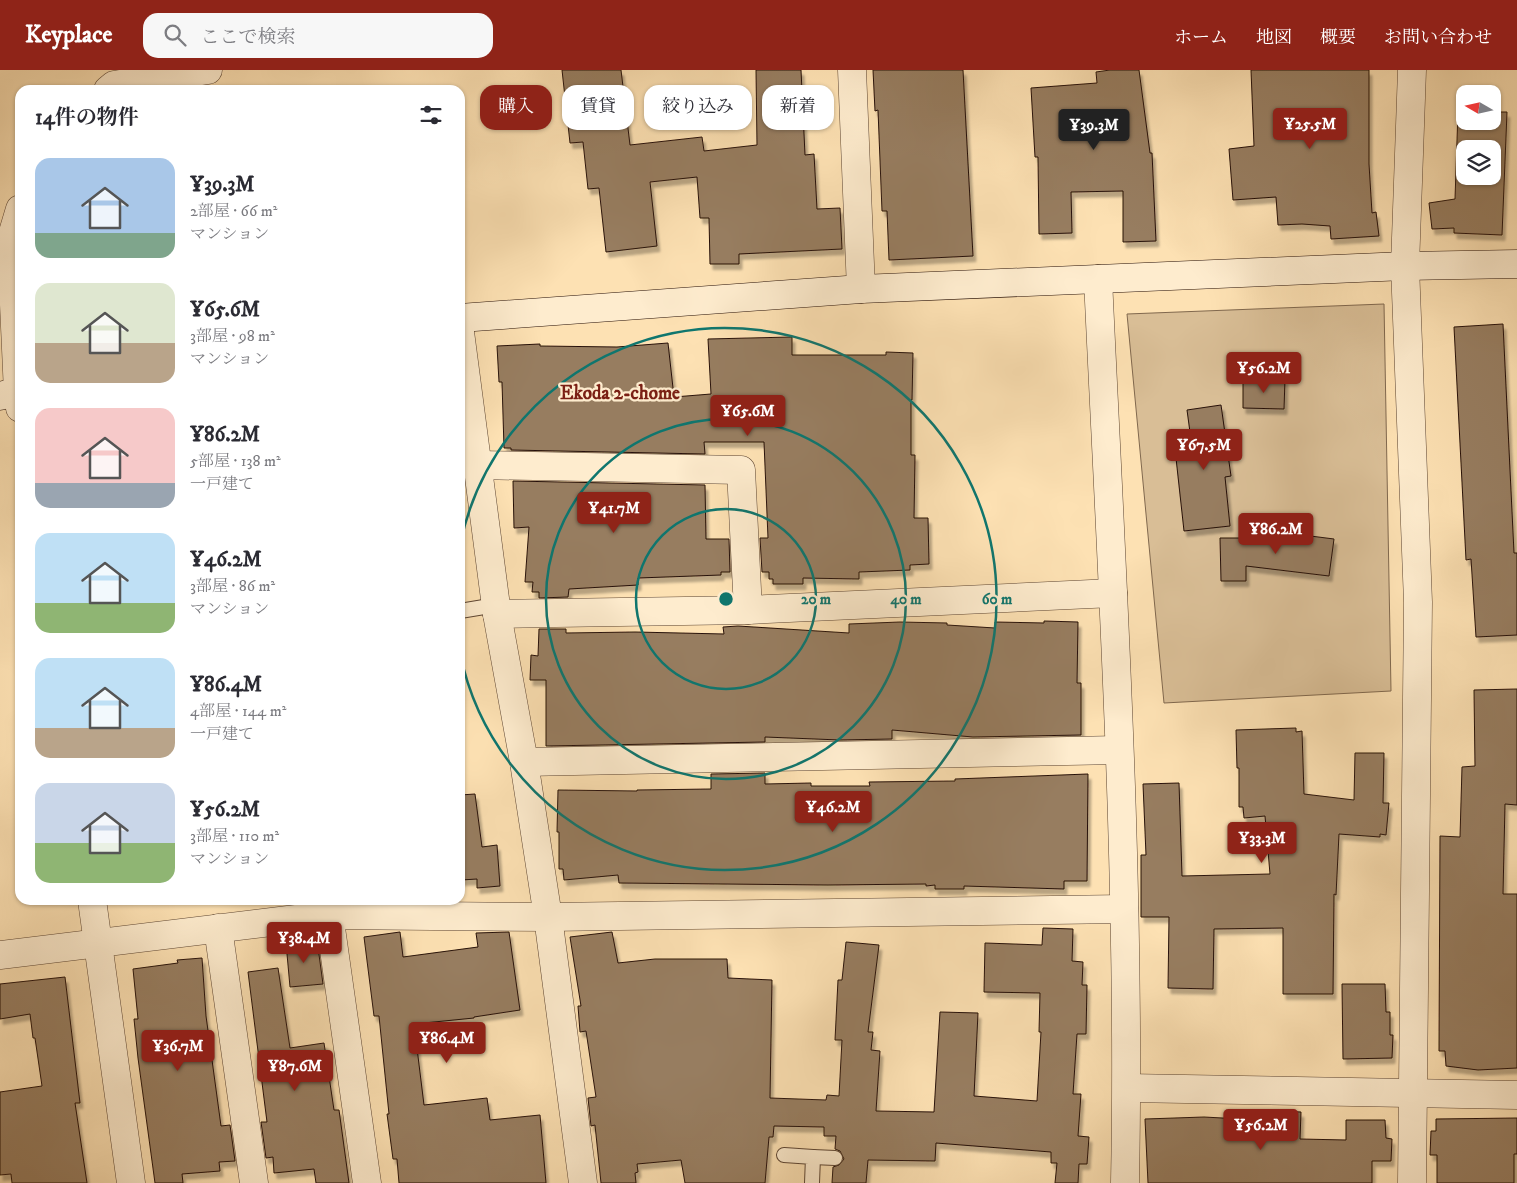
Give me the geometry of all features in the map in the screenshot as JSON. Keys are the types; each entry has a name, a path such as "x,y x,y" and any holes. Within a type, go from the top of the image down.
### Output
{"street":[{"path":"114,85 208,70"},
{"path":"852,70 862,290"},
{"path":"1412,70 1405,266 1418,602 1412,1183"},
{"path":"14,397 12,239 15,228"},
{"path":"465,318 862,290 1405,266 1517,264"},
{"path":"1098,279 1113,593 1124,909 1127,1088 1125,1183"},
{"path":"465,369 496,610 524,762 548,917 583,1183"},
{"path":"478,465 741,470 748,610"},
{"path":"496,610 748,610 1113,593"},
{"path":"524,762 1119,750"},
{"path":"93,905 131,1183"},
{"path":"0,955 218,928 328,908 548,917 1124,909"},
{"path":"328,908 367,1183"},
{"path":"218,928 254,1183"},
{"path":"1127,1088 1517,1095"}],"lane":[{"path":"465,612 496,610"},
{"path":"784,1155 835,1158"},
{"path":"812,1183 813,1157"}],"shaded area":[{"path":"1384,304 1391,691 1164,703 1127,314"}],"building":[{"path":"562,70 621,70 623,85 564,85"},
{"path":"756,70 801,70 802,85 762,85 762,130 804,130 805,155 814,154 817,209 840,208 842,249 739,254 739,264 710,264 709,218 700,218 697,177 650,182 657,246 606,252 599,188 588,189 583,142 570,143 569,130 628,130 630,145 702,137 704,151 757,145"},
{"path":"873,70 963,70 973,256 889,260 887,211 882,211 878,110 875,111"},
{"path":"1139,70 1150,153 1152,153 1156,241 1123,242 1123,191 1071,192 1072,233 1039,234 1038,157 1035,157 1031,88 1097,83 1096,72"},
{"path":"1251,70 1369,70 1369,164 1372,213 1376,212 1379,236 1331,239 1330,226 1278,225 1276,197 1233,200 1229,149 1254,146"},
{"path":"1501,112 1507,112 1502,235 1454,233 1454,228 1432,229 1429,203 1455,199 1456,170 1456,185 1501,185 1501,140 1457,140 1457,130 1501,130"},
{"path":"1503,324 1514,553 1517,553 1517,635 1476,637 1471,559 1466,560 1454,327"},
{"path":"792,337 792,355 886,355 886,352 913,353 911,455 915,455 914,518 928,518 929,564 910,565 910,570 859,572 859,579 803,578 803,584 773,584 773,579 769,579 769,572 762,572 760,538 768,538 764,442 704,442 705,454 511,450 511,448 504,448 502,382 499,382 497,346 540,344 540,346 617,347 668,343 674,397 711,394 708,339"},
{"path":"1243,379 1285,379 1284,409 1243,408"},
{"path":"1221,405 1231,476 1225,477 1230,526 1184,531 1175,449 1192,447 1187,410"},
{"path":"513,481 705,485 706,539 729,539 730,572 721,572 721,575 638,578 638,585 569,589 568,597 539,598 539,592 532,592 533,582 525,582 529,527 514,528"},
{"path":"1279,532 1334,539 1329,576 1246,566 1246,581 1221,581 1220,538 1278,538"},
{"path":"1044,621 1078,622 1077,683 1081,683 1081,735 973,737 892,730 892,739 840,740 765,737 765,742 546,746 546,680 530,680 531,655 538,656 539,629 566,629 566,633 724,634 723,627 738,626 849,633 849,624 947,623 947,625 995,628 995,622 1044,623"},
{"path":"1517,689 1517,805 1505,804 1503,894 1517,894 1517,1068 1478,1070 1446,1066 1445,1051 1439,1051 1440,836 1460,837 1462,767 1475,766 1474,690"},
{"path":"1296,728 1296,732 1302,731 1304,794 1354,800 1355,753 1384,753 1383,803 1389,803 1386,835 1380,834 1380,837 1339,834 1336,895 1334,894 1333,994 1283,994 1283,928 1214,929 1213,989 1168,988 1169,917 1141,917 1141,855 1146,855 1143,784 1179,783 1182,876 1270,874 1265,816 1244,818 1243,807 1239,807 1239,768 1237,768 1236,730"},
{"path":"765,773 765,784 811,783 811,786 870,786 869,782 955,781 955,779 1088,774 1087,881 1064,881 1064,889 964,886 964,889 935,889 935,885 926,886 926,884 619,883 618,875 564,880 563,869 559,869 559,832 557,832 558,790 637,791 711,789 711,774"},
{"path":"475,794 482,847 497,845 500,886 477,888 477,879 465,880 465,795"},
{"path":"1043,928 1073,929 1072,961 1083,962 1082,985 1087,985 1086,1034 1077,1034 1073,1094 1081,1094 1078,1136 1089,1137 1087,1164 1079,1164 1078,1183 1055,1183 1057,1163 1051,1163 1051,1152 936,1143 935,1161 868,1160 866,1183 832,1183 833,1167 839,1165 844,1159 840,1151 835,1149 836,1136 824,1136 824,1127 774,1126 773,1137 769,1137 765,1183 685,1183 681,1160 637,1164 638,1172 635,1173 636,1183 601,1183 595,1125 591,1126 588,1098 596,1097 586,1031 580,1032 578,1006 581,1006 570,937 612,932 618,963 655,959 727,959 728,978 772,980 770,1098 826,1100 827,1095 839,1096 842,1040 835,1040 838,980 842,980 846,942 879,945 868,1032 873,1032 871,1050 880,1051 876,1111 934,1112 940,1012 978,1013 974,1096 1037,1101 1041,1032 1039,1032 1040,993 984,992 985,943 1042,945"},
{"path":"400,932 403,957 478,947 476,933 509,932 520,1010 474,1018 414,1024 424,1105 487,1098 490,1120 540,1115 546,1183 399,1183 397,1159 393,1159 387,1114 389,1114 379,1016 374,1016 364,937"},
{"path":"317,940 323,984 290,987 286,943"},
{"path":"202,958 206,1016 221,1126 230,1125 235,1161 219,1162 220,1171 182,1174 183,1183 155,1183 138,1058 134,1019 138,1019 133,969 178,963 177,960"},
{"path":"278,968 290,1048 324,1043 334,1110 339,1110 349,1183 316,1183 314,1169 274,1173 273,1157 266,1158 261,1122 267,1122 248,972"},
{"path":"65,977 80,1103 75,1103 87,1183 12,1183 11,1174 0,1175 0,1092 42,1086 30,1014 0,1019 0,984"},
{"path":"1342,984 1385,984 1386,1012 1390,1012 1390,1035 1393,1035 1392,1058 1343,1059"},
{"path":"1277,1111 1301,1112 1300,1139 1346,1140 1346,1120 1385,1120 1386,1138 1392,1139 1391,1161 1372,1161 1372,1183 1148,1183 1145,1119 1204,1117 1277,1121"},
{"path":"1517,1118 1517,1154 1514,1154 1514,1183 1437,1183 1437,1155 1430,1155 1431,1131 1436,1131 1436,1119"}],"district":[{"name":"Ekoda 2-chome","path":"620,392"}]}
